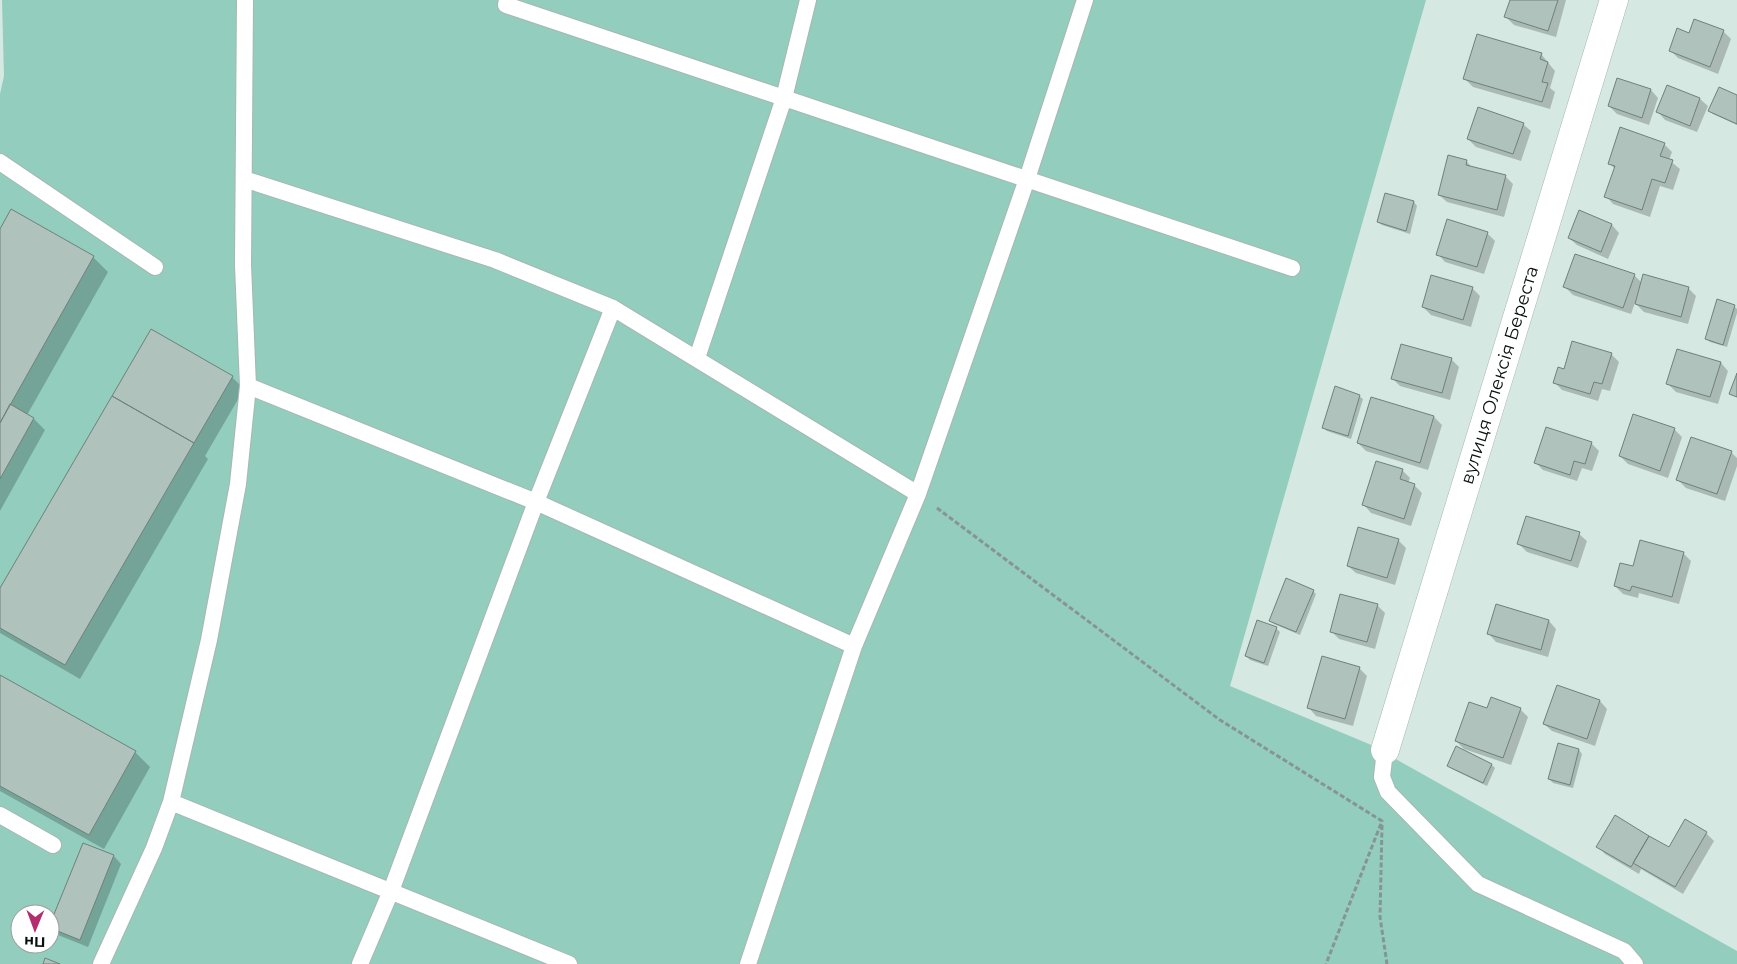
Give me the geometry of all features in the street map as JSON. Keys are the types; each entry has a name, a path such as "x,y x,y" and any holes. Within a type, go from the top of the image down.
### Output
{"street":[{"name":"вулиця Олексія Береста","path":"1385,750 1614,0"}],"lane":[{"path":"101,964 154,848 171,802 210,640 238,484 248,386 244,301 244,0"},
{"path":"507,0 506,5 1292,268"},
{"path":"697,358 784,98 808,0"},
{"path":"748,964 854,646 918,494 1027,179 1085,0"},
{"path":"0,162 155,267"},
{"path":"244,180 495,260 613,308 918,494"},
{"path":"360,964 391,891 536,502 613,308"},
{"path":"248,386 536,502 854,646"},
{"path":"1385,750 1382,777 1388,792 1478,884 1624,951 1635,964"},
{"path":"171,802 569,964"},
{"path":"0,815 53,845"}],"path":[{"path":"918,494 1220,720 1382,821"},
{"path":"1382,777 1380,917 1387,964"},
{"path":"1326,964 1382,821"}],"green space":[{"path":"2,0 1426,0 1230,686 1369,744 1737,951 1737,964 0,964 0,94 4,76"}],"building":[{"path":"1510,0 1558,0 1548,31 1504,17"},
{"path":"1694,19 1724,30 1710,67 1669,51 1677,28 1689,33"},
{"path":"1477,34 1542,53 1540,59 1548,62 1542,82 1548,83 1542,102 1463,79"},
{"path":"1617,78 1651,89 1642,118 1608,106"},
{"path":"1667,85 1700,98 1690,126 1656,112"},
{"path":"1719,87 1737,95 1737,124 1708,111"},
{"path":"1478,107 1524,123 1513,154 1467,139"},
{"path":"1620,127 1665,143 1660,156 1673,160 1665,183 1652,179 1642,210 1604,197 1615,166 1608,164"},
{"path":"1448,155 1467,160 1466,165 1506,175 1497,210 1438,195"},
{"path":"1385,193 1414,201 1406,231 1377,222"},
{"path":"11,209 94,256 0,423 0,229"},
{"path":"1579,210 1612,224 1601,252 1568,238"},
{"path":"1447,219 1488,232 1477,267 1436,255"},
{"path":"1575,254 1635,274 1623,308 1563,287"},
{"path":"1643,274 1689,287 1681,317 1635,304"},
{"path":"1431,275 1473,287 1463,320 1422,307"},
{"path":"1717,299 1735,305 1723,345 1705,339"},
{"path":"151,329 233,376 194,443 112,396"},
{"path":"1572,341 1612,353 1602,384 1594,382 1590,394 1553,383 1558,367 1564,369"},
{"path":"1401,344 1452,358 1442,393 1391,379"},
{"path":"1677,349 1721,362 1710,397 1666,384"},
{"path":"1737,373 1737,397 1729,394"},
{"path":"1335,386 1360,395 1348,436 1322,428"},
{"path":"112,396 194,443 65,665 0,628 0,588"},
{"path":"1371,397 1434,416 1420,463 1357,443"},
{"path":"10,404 34,418 0,479 0,423"},
{"path":"1633,414 1675,428 1660,471 1619,456"},
{"path":"1546,427 1592,442 1585,464 1574,461 1570,475 1534,463"},
{"path":"1691,437 1732,451 1717,494 1676,480"},
{"path":"1376,461 1403,469 1400,479 1415,484 1404,519 1362,505"},
{"path":"1526,516 1580,532 1571,561 1517,544"},
{"path":"1358,527 1399,539 1387,578 1347,566"},
{"path":"1640,540 1684,552 1672,597 1632,586 1630,591 1614,586 1620,563 1633,566"},
{"path":"1286,578 1314,590 1296,632 1269,621"},
{"path":"1340,594 1378,604 1367,642 1330,632"},
{"path":"1496,604 1549,620 1541,650 1487,634"},
{"path":"1257,620 1277,627 1264,663 1245,656"},
{"path":"1322,656 1360,667 1345,719 1307,708"},
{"path":"0,675 136,751 89,835 0,786"},
{"path":"1557,685 1600,700 1587,739 1543,724"},
{"path":"1491,697 1521,708 1503,758 1455,741 1469,702 1487,708"},
{"path":"1558,743 1579,749 1570,785 1548,779"},
{"path":"1456,746 1492,764 1483,783 1447,766"},
{"path":"1615,815 1649,836 1631,867 1596,847"},
{"path":"1685,819 1707,832 1675,887 1633,863 1649,836 1669,847"},
{"path":"83,843 114,855 80,940 60,932 60,904 58,904"},
{"path":"45,958 60,964 43,964"}]}
